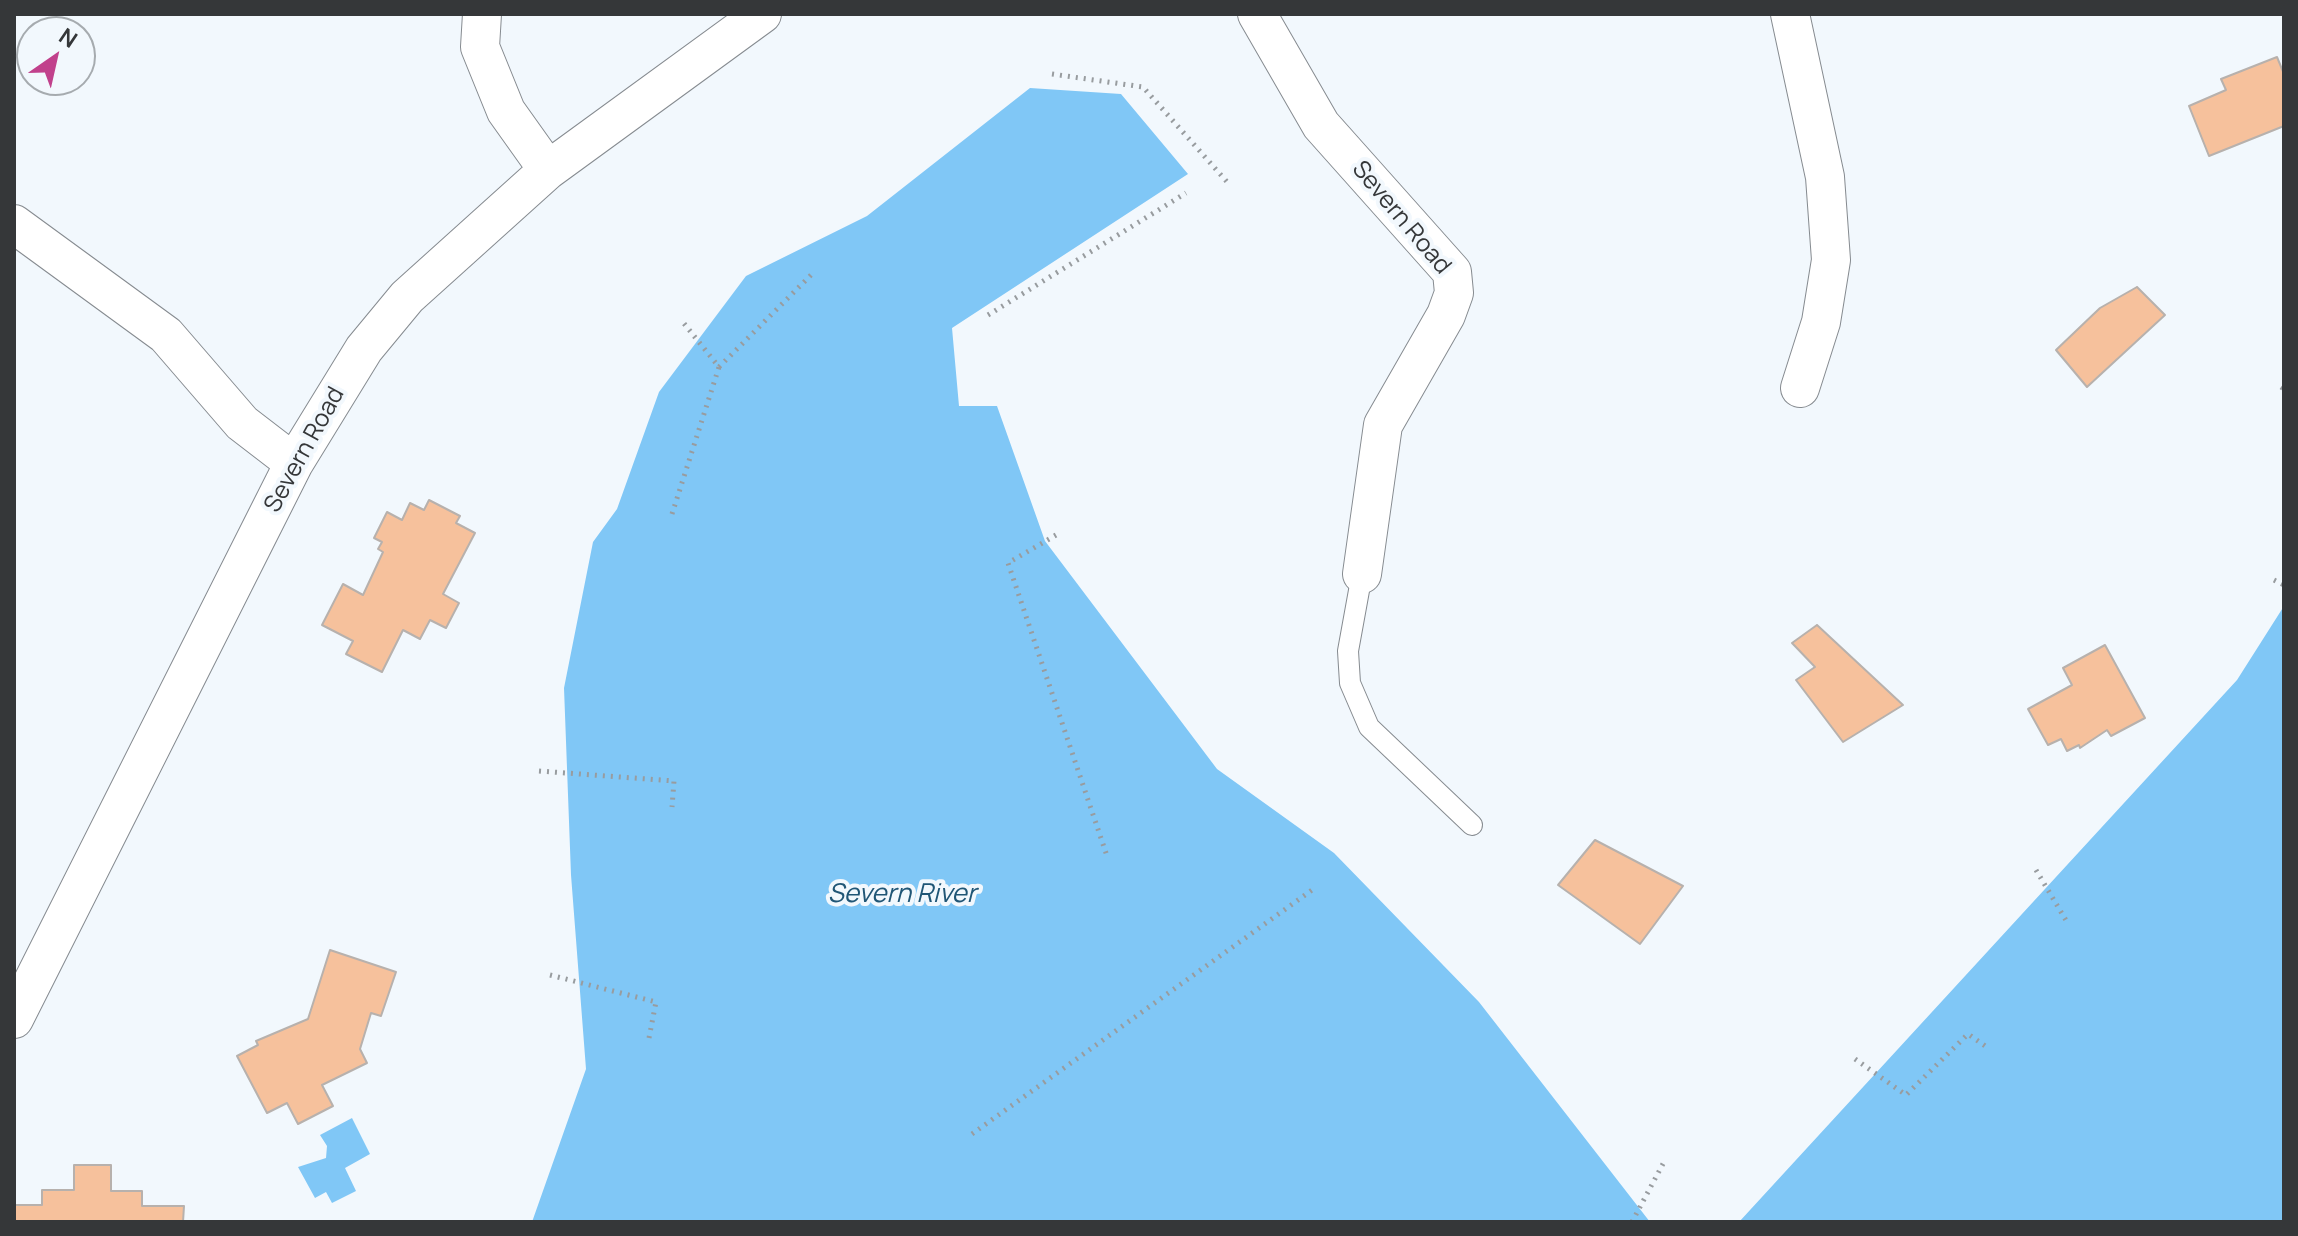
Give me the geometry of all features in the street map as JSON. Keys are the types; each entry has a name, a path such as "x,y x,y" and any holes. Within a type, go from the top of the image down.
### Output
{"street":[{"path":"482,14 480,47 506,111 548,170"},
{"name":"Severn Road","path":"14,1019 294,463 364,349 407,297 548,170 762,14"},
{"name":"Severn Road","path":"1257,14 1321,125 1452,272 1454,293 1446,315 1383,425 1362,574"},
{"path":"1790,14 1825,177 1831,260 1821,322 1800,388"},
{"path":"14,224 166,335 242,423 294,463"}],"lane":[{"path":"1362,574 1348,651 1350,683 1369,727 1472,825"}],"path":[{"path":"1052,74 1143,87 1228,183"},
{"path":"988,315 1186,193"},
{"path":"672,514 719,367 815,271"},
{"path":"682,321 719,367"},
{"path":"1056,535 1008,563 1107,856"},
{"path":"2274,580 2284,585"},
{"path":"539,771 674,781 672,807"},
{"path":"2036,870 2067,922"},
{"path":"972,1134 1312,890"},
{"path":"550,975 656,1002 649,1038"},
{"path":"1855,1059 1906,1095 1968,1034 1988,1048"},
{"path":"1632,1222 1665,1160"}],"water":[{"name":"Severn River","path":"1030,88 1121,94 1188,174 952,328 959,406 997,406 1045,541 1217,769 1334,853 1479,1002 1650,1222 532,1222 586,1069 571,875 564,688 593,542 617,509 659,392 746,276 867,216"},
{"path":"2284,606 2284,1222 1739,1222 2237,680"},
{"path":"352,1118 370,1154 345,1168 356,1191 332,1203 326,1192 315,1198 298,1167 326,1158 327,1146 320,1135"}],"building":[{"path":"2277,57 2284,74 2284,126 2209,156 2189,106 2226,90 2221,79"},
{"path":"2137,287 2165,315 2087,387 2056,350 2100,308"},
{"path":"429,500 460,516 456,523 475,533 443,594 459,603 446,628 430,620 420,639 403,630 382,672 346,654 353,641 322,625 343,584 363,595 383,552 378,549 382,542 374,538 387,512 402,520 410,503 424,510"},
{"path":"1817,625 1903,705 1843,742 1796,680 1815,667 1792,643"},
{"path":"2105,645 2145,718 2111,736 2107,730 2080,748 2079,745 2067,751 2061,739 2048,745 2028,709 2072,685 2063,668"},
{"path":"1595,840 1683,886 1640,944 1558,885"},
{"path":"330,950 396,972 381,1016 371,1013 360,1049 367,1063 322,1085 333,1106 298,1124 287,1103 267,1113 237,1056 258,1045 256,1041 308,1019"},
{"path":"74,1165 111,1165 111,1191 142,1191 142,1206 184,1206 183,1222 14,1222 14,1205 42,1205 42,1190 74,1190"}]}
